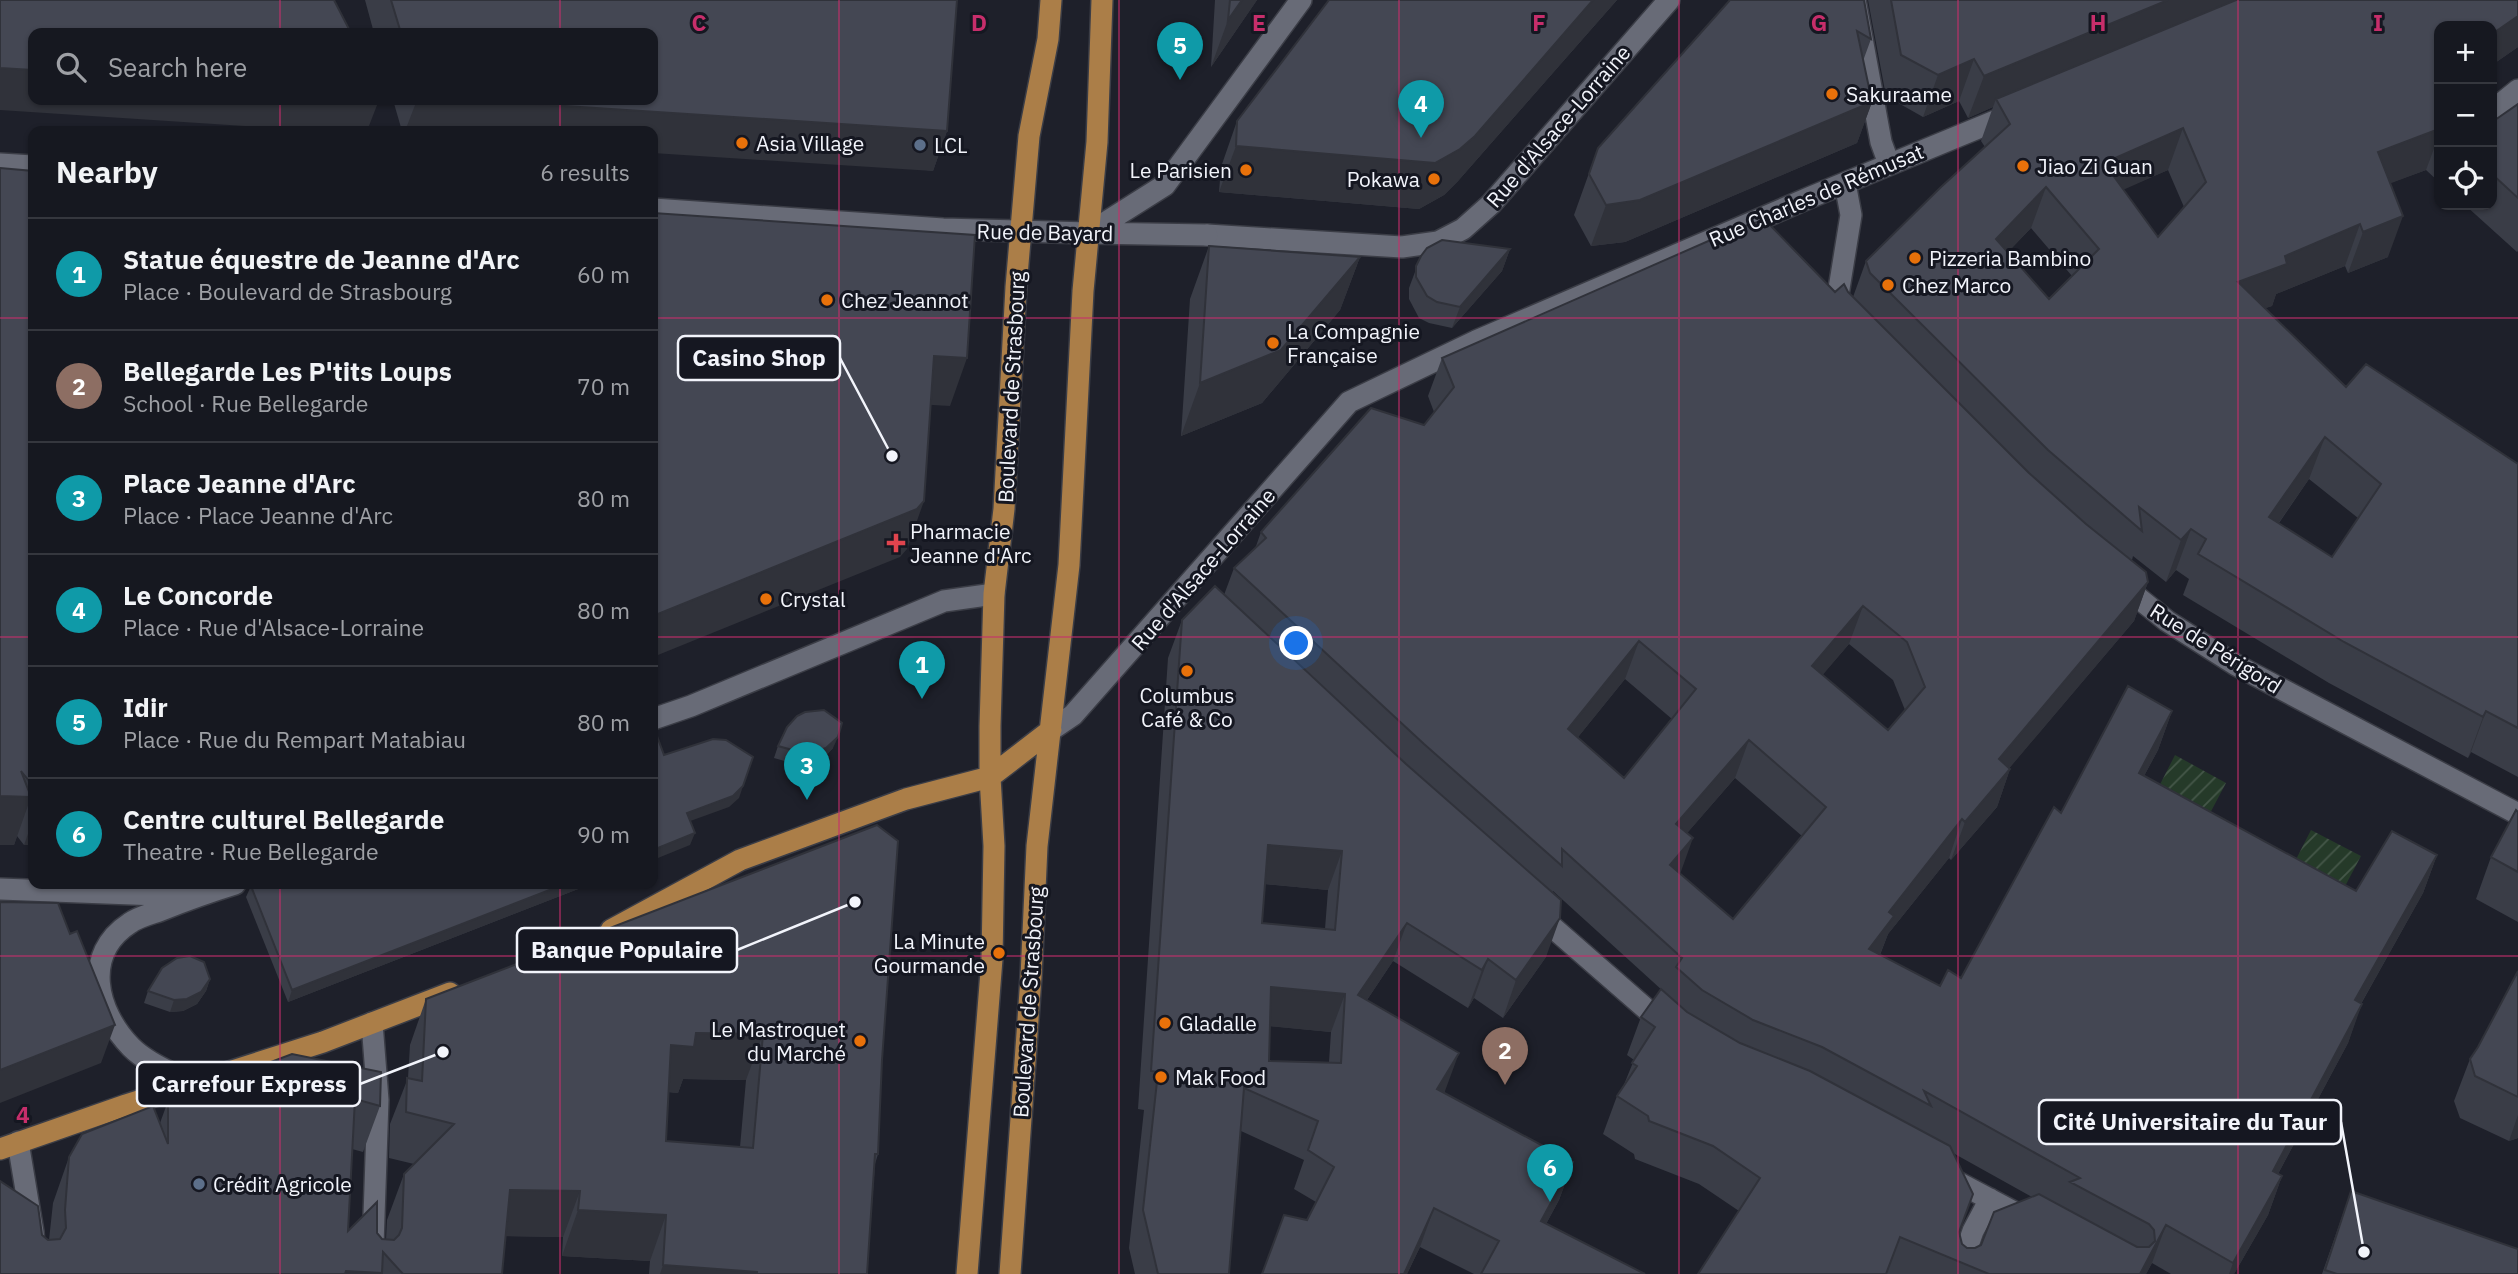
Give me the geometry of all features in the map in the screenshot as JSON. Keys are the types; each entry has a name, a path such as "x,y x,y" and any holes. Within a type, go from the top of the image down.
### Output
{"main road":[{"name":"Boulevard de Strasbourg","path":"967,1274 992,959 994,846 990,777 994,594 1004,509 1020,231 1029,136 1048,39 1051,0"},
{"name":"Boulevard de Strasbourg","path":"1010,1274 1037,846 1069,565 1083,291 1097,142 1102,0"},
{"path":"593,937 626,923 740,860 906,799 990,777 1051,730"},
{"path":"9,1146 190,1083 275,1058 473,984"}],"street":[{"path":"1089,233 1165,185 1301,0"},
{"name":"Rue d'Alsace-Lorraine","path":"1438,242 1463,229 1491,204 1669,0"},
{"path":"1855,0 1881,142 1889,164"},
{"path":"2497,107 2518,90"},
{"name":"Rue Charles de Rémusat","path":"1349,402 1476,341 1889,164 2027,108"},
{"path":"0,164 28,166"},
{"path":"1845,183 1851,215 1837,301 1843,321 1852,331"},
{"name":"Rue de Bayard","path":"658,209 943,229 1207,235 1402,247 1438,242"},
{"name":"Rue d'Alsace-Lorraine","path":"1051,730 1073,715 1349,402"},
{"name":"Rue de Périgord","path":"2102,569 2167,621 2236,665 2518,814"},
{"path":"1184,591 1202,609"},
{"path":"658,717 944,601 994,594"},
{"path":"0,889 194,897"},
{"path":"190,1083 132,1048 114,1027 106,1010 99,981 102,956 111,938 131,922 219,889"},
{"path":"1515,893 1680,1039"},
{"path":"372,1023 378,1100 372,1274"},
{"path":"9,1146 33,1231 36,1274"},
{"path":"1931,1167 2049,1231"},
{"path":"1958,1274 1973,1231 1990,1199"}],"green space":[{"path":"2175,755 2226,783 2199,834 2148,808"},
{"path":"2311,830 2361,856 2333,909 2284,883"}],"building":[{"path":"0,0 334,0 348,28 28,28 28,70 0,68"},
{"path":"391,0 957,0 947,131 551,105 658,105 658,28 399,28"},
{"path":"1230,0 1242,0 1228,20"},
{"path":"1329,0 1593,0 1475,136 1460,149 1435,163 1236,146 1237,121"},
{"path":"1730,0 1864,0 1871,39 1857,31 1872,102 1640,200 1606,205 1589,174 1598,148"},
{"path":"1891,0 2168,0 1984,76 1974,59 1938,75 1901,55"},
{"path":"2236,0 2518,0 2518,16 2497,31 2497,21 2434,21 2434,131 2378,152 2403,216 2363,232 2360,224 2285,256 2287,264 2238,282 2346,387 2366,364 2518,464 2518,728 2486,711 2483,717 2344,642 2198,554 2206,539 2191,529 2181,540 2139,507 2142,531 2048,450 1870,273 1866,261 2010,124 1996,99","holes":["2183,128 2206,182 2158,237 2104,163","2046,187 2099,249 2049,299 1996,239","2325,437 2381,484 2332,557 2269,517"]},
{"path":"2518,104 2518,198 2497,179 2497,119"},
{"path":"0,168 28,171 28,780 21,771 28,797 0,796"},
{"path":"658,213 975,235 967,358 934,356 924,501 917,509 658,614"},
{"path":"1765,220 1835,292 1844,284 1848,292 2029,473 2086,524 2146,572 2148,582 1999,759 2010,769 1965,822 1962,819 1889,912 1894,916 1869,949 1940,986 1948,970 1961,978 2054,807 2061,813 2128,686 2172,711 2139,773 2356,891 2392,831 2437,855 2355,1000 2362,1004 2273,1171 2282,1176 2233,1263 2166,1225 2140,1274 1989,1274 1900,1237 1886,1274 1698,1274 1760,1178 1713,1146 1649,1121 1648,1116 1617,1096 1637,1066 1632,1063 1655,1027 1641,1017 1661,989 1687,1012 1740,1043 1810,1071 1950,1146 1973,1194 1959,1232 1962,1244 1967,1248 1981,1245 1994,1212 2039,1194 2137,1247 2149,1247 2155,1241 2154,1230 2149,1224 2070,1182 2080,1178 1924,1091 1931,1106 1822,1047 1753,1020 1702,990 1676,967 1682,958 1562,849 1562,866 1424,744 1234,568 1266,538 1261,532 1371,408 1424,425 1454,387 1442,358 1738,228","holes":["1863,606 1907,642 1925,687 1888,730 1812,666","1639,641 1696,689 1624,778 1568,729","1749,740 1826,807 1733,919 1670,865 1693,838 1676,824"]},
{"path":"1442,240 1510,249 1460,307 1437,302 1427,296 1416,277 1416,266 1421,256 1427,248"},
{"path":"1209,246 1360,257 1281,350 1200,383"},
{"path":"1215,586 1406,764 1561,900 1560,918 1516,980 1488,959 1482,970 1407,923 1358,995 1459,1053 1437,1089 1573,1162 1541,1221 1645,1274 1481,1274 1499,1241 1434,1208 1404,1274 1262,1274 1284,1215 1307,1220 1334,1167 1308,1150 1318,1121 1244,1088 1229,1274 1158,1274 1143,1210 1158,1072 1151,1071 1182,620","holes":["1268,845 1342,851 1335,930 1262,923","1271,987 1345,994 1341,1063 1269,1061"]},
{"path":"824,710 842,723 838,737 826,748 807,754 778,746 787,727 797,716 805,712"},
{"path":"658,739 664,755 713,739 726,740 753,757 743,786 733,796 687,813 695,833 658,848"},
{"path":"2516,810 2518,812 2518,872 2491,857"},
{"path":"877,825 898,841 878,1154 875,1154 867,1274 757,1274 663,1265 666,1215 578,1210 580,1191 510,1190 502,1274 403,1274 383,1252 382,1273 0,1274 0,1181 38,1206 42,1235 48,1240 60,1239 66,1228 69,1157 82,1134 153,1106 168,1144 168,1101 292,1054 381,1072 380,1106 355,1099 348,1231 377,1202 377,1233 382,1239 394,1240 402,1228 404,1174 454,1124 406,1112 407,1078 422,1081 426,999","holes":["696,1033 763,1034 753,1148 666,1141 671,1045 694,1047"]},
{"path":"252,889 552,889 292,990"},
{"path":"0,902 58,903 70,934 77,931 115,1025 0,1070"},
{"path":"190,956 204,962 210,979 201,992 187,999 174,1000 148,991 162,968 177,958"},
{"path":"2518,971 2518,1097 2475,1076 2470,1059"},
{"path":"2351,1191 2518,1249 2518,1274 2337,1274 2325,1270"}],"place":[{"name":"Idir","path":"1180,80"},
{"name":"Sakuraame","path":"1832,94"},
{"name":"Le Concorde","path":"1421,138"},
{"name":"Asia Village","path":"742,143"},
{"name":"LCL","path":"920,145"},
{"name":"Jiao Zi Guan","path":"2023,166"},
{"name":"Le Parisien","path":"1246,170"},
{"name":"Pokawa","path":"1434,179"},
{"name":"Pizzeria Bambino","path":"1915,258"},
{"name":"Chez Marco","path":"1888,285"},
{"name":"Chez Jeannot","path":"827,300"},
{"name":"La Compagnie Française","path":"1273,343"},
{"name":"Casino Shop","path":"892,456"},
{"name":"Pharmacie Jeanne d'Arc","path":"896,543"},
{"name":"Crystal","path":"766,599"},
{"name":"Columbus Café & Co","path":"1187,671"},
{"name":"Statue équestre de Jeanne d'Arc","path":"922,699"},
{"name":"Place Jeanne d'Arc","path":"807,800"},
{"name":"Banque Populaire","path":"855,902"},
{"name":"La Minute Gourmande","path":"999,953"},
{"name":"Gladalle","path":"1165,1023"},
{"name":"Le Mastroquet du Marché","path":"860,1041"},
{"name":"Carrefour Express","path":"443,1052"},
{"name":"Mak Food","path":"1161,1077"},
{"name":"Bellegarde Les P'tits Loups","path":"1505,1085"},
{"name":"Crédit Agricole","path":"199,1184"},
{"name":"Centre culturel Bellegarde","path":"1550,1202"},
{"name":"Cité Universitaire du Taur","path":"2364,1252"}]}
